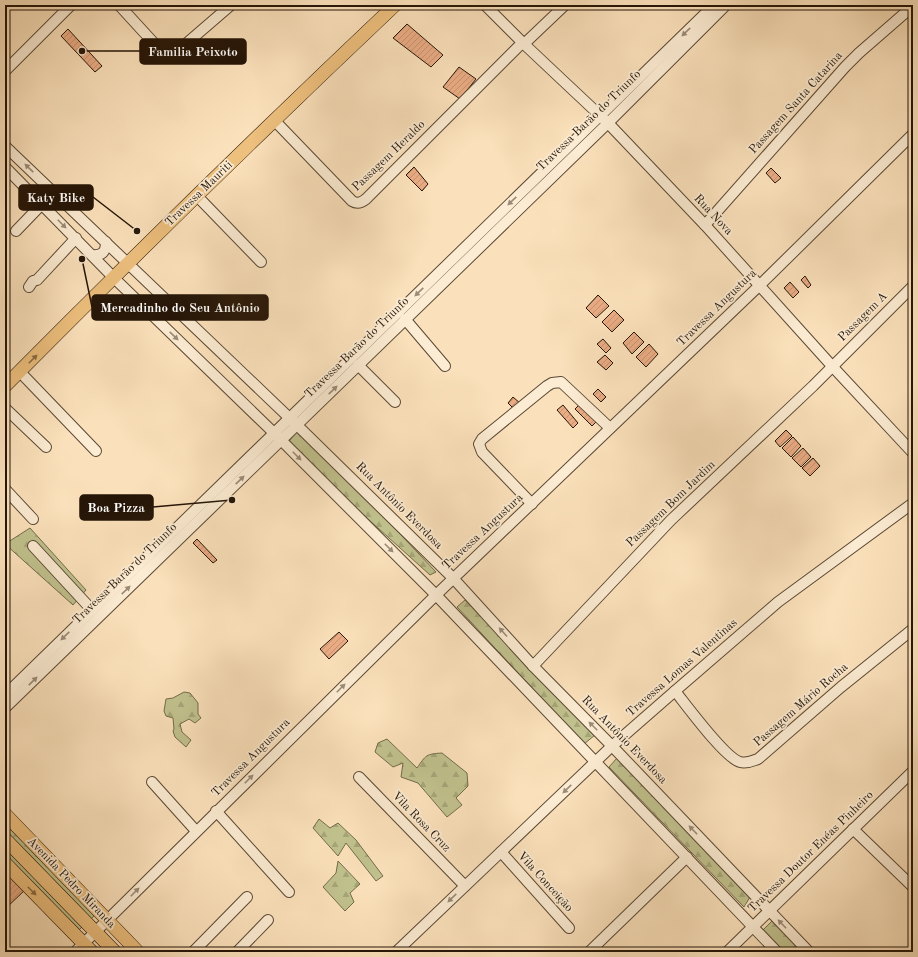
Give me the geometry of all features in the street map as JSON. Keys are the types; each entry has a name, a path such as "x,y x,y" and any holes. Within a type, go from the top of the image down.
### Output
{"main road":[{"name":"Travessa Mauriti","path":"5,386 196,196 396,5"},
{"name":"Avenida Pedro Miranda","path":"5,814 138,952"},
{"name":"Avenida Pedro Miranda","path":"5,839 115,952"},
{"path":"5,863 83,949"}],"street":[{"path":"5,71 71,5"},
{"path":"119,5 162,52 173,55 231,5"},
{"name":"Rua Nova","path":"485,5 523,44 604,119 705,225 832,366 913,453"},
{"path":"523,44 565,5"},
{"name":"Travessa Barão do Triunfo","path":"648,76 714,5"},
{"name":"Travessa Barão do Triunfo","path":"5,708 108,602 277,436 648,76 726,5"},
{"name":"Passagem Santa Catarina","path":"705,225 845,67 913,6"},
{"name":"Passagem Heraldo","path":"274,120 352,201 355,203 361,202 366,199 523,44"},
{"name":"Travessa Angustura","path":"83,949 95,932 453,578 760,285 913,134"},
{"name":"Rua Antônio Everdosa","path":"5,146 293,421 453,578 533,666 612,746 809,952"},
{"path":"5,167 114,278 277,436 436,595 777,952"},
{"path":"196,196 261,262"},
{"path":"16,232 42,204"},
{"path":"29,287 33,281 37,280 76,238"},
{"path":"92,255 98,256 103,253 106,248 106,242"},
{"name":"Travessa Barão do Triunfo","path":"293,421 358,365 405,319 438,280"},
{"name":"Passagem A","path":"832,366 913,286"},
{"path":"405,319 445,366"},
{"path":"358,365 395,402"},
{"name":"Passagem Bom Jardim","path":"533,666 671,520 832,366"},
{"path":"20,372 96,451"},
{"path":"532,504 482,452 479,444 482,439 547,386 552,383 560,382 610,428"},
{"path":"5,408 46,447"},
{"path":"5,489 33,518"},
{"name":"Travessa Lomas Valentinas","path":"396,952 612,746 675,691 778,602 913,503"},
{"path":"33,546 92,610"},
{"name":"Travessa Barão do Triunfo","path":"5,695 92,610 108,602"},
{"name":"Passagem Mário Rocha","path":"675,691 723,750 738,762 748,763 758,759 841,687 913,629"},
{"name":"Travessa Doutor Enéas Pinheiro","path":"727,952 913,771"},
{"name":"Vila Rosa Cruz","path":"359,777 465,886"},
{"path":"152,782 196,831"},
{"path":"216,811 289,892"},
{"path":"853,829 913,887"},
{"name":"Vila Conceição","path":"502,852 569,928"},
{"path":"589,952 687,857"},
{"path":"193,952 247,897"},
{"path":"237,952 268,920"}],"green space":[{"path":"300,428 436,572 430,575 286,445"},
{"path":"30,528 86,590 73,605 5,544"},
{"path":"465,600 595,735 584,744 457,607"},
{"path":"184,692 190,693 198,703 198,714 201,718 195,723 189,719 180,724 182,732 191,740 186,747 175,737 173,731 173,718 166,716 164,711 166,699 173,698"},
{"path":"387,739 417,768 422,760 427,756 442,753 467,773 468,786 456,798 462,805 447,817 418,783 401,777 403,763 393,767 375,752 378,743"},
{"path":"617,758 750,897 744,907 609,767"},
{"path":"5,818 97,913 89,921 5,834"},
{"path":"319,819 330,828 338,823 356,840 383,876 376,881 346,843 338,856 313,828"},
{"path":"5,844 84,925 77,932 5,859"},
{"path":"338,861 360,884 350,893 354,902 345,911 323,887 336,873"},
{"path":"773,920 804,952 784,952 763,930"}],"building":[{"path":"407,24 443,55 431,67 393,38"},
{"path":"68,29 102,66 95,72 61,36"},
{"path":"459,67 476,79 460,99 443,87"},
{"path":"414,167 428,184 422,191 406,175"},
{"path":"771,168 781,178 775,183 766,173"},
{"path":"805,276 811,285 808,288 801,280"},
{"path":"790,282 799,292 793,298 784,288"},
{"path":"598,295 609,306 596,318 586,308"},
{"path":"614,310 624,320 612,332 602,322"},
{"path":"634,332 644,342 632,354 623,343"},
{"path":"603,339 611,348 606,353 597,344"},
{"path":"649,344 658,354 646,367 636,357"},
{"path":"605,355 613,363 606,370 597,362"},
{"path":"598,389 606,397 601,402 593,394"},
{"path":"513,397 521,404 515,410 508,403"},
{"path":"580,404 597,421 592,426 575,409"},
{"path":"563,405 578,423 573,428 557,410"},
{"path":"786,430 792,436 780,447 775,441"},
{"path":"793,437 801,446 791,457 782,448"},
{"path":"803,448 811,457 801,467 792,458"},
{"path":"813,458 820,466 810,476 802,468"},
{"path":"197,539 217,560 213,563 193,543"},
{"path":"339,632 348,641 329,659 320,649"},
{"path":"7,871 25,890 5,909 5,872"}],"place":[{"name":"Familia Peixoto","path":"82,51"},
{"name":"Katy Bike","path":"137,231"},
{"name":"Mercadinho do Seu Antônio","path":"82,259"},
{"name":"Boa Pizza","path":"232,500"}]}
